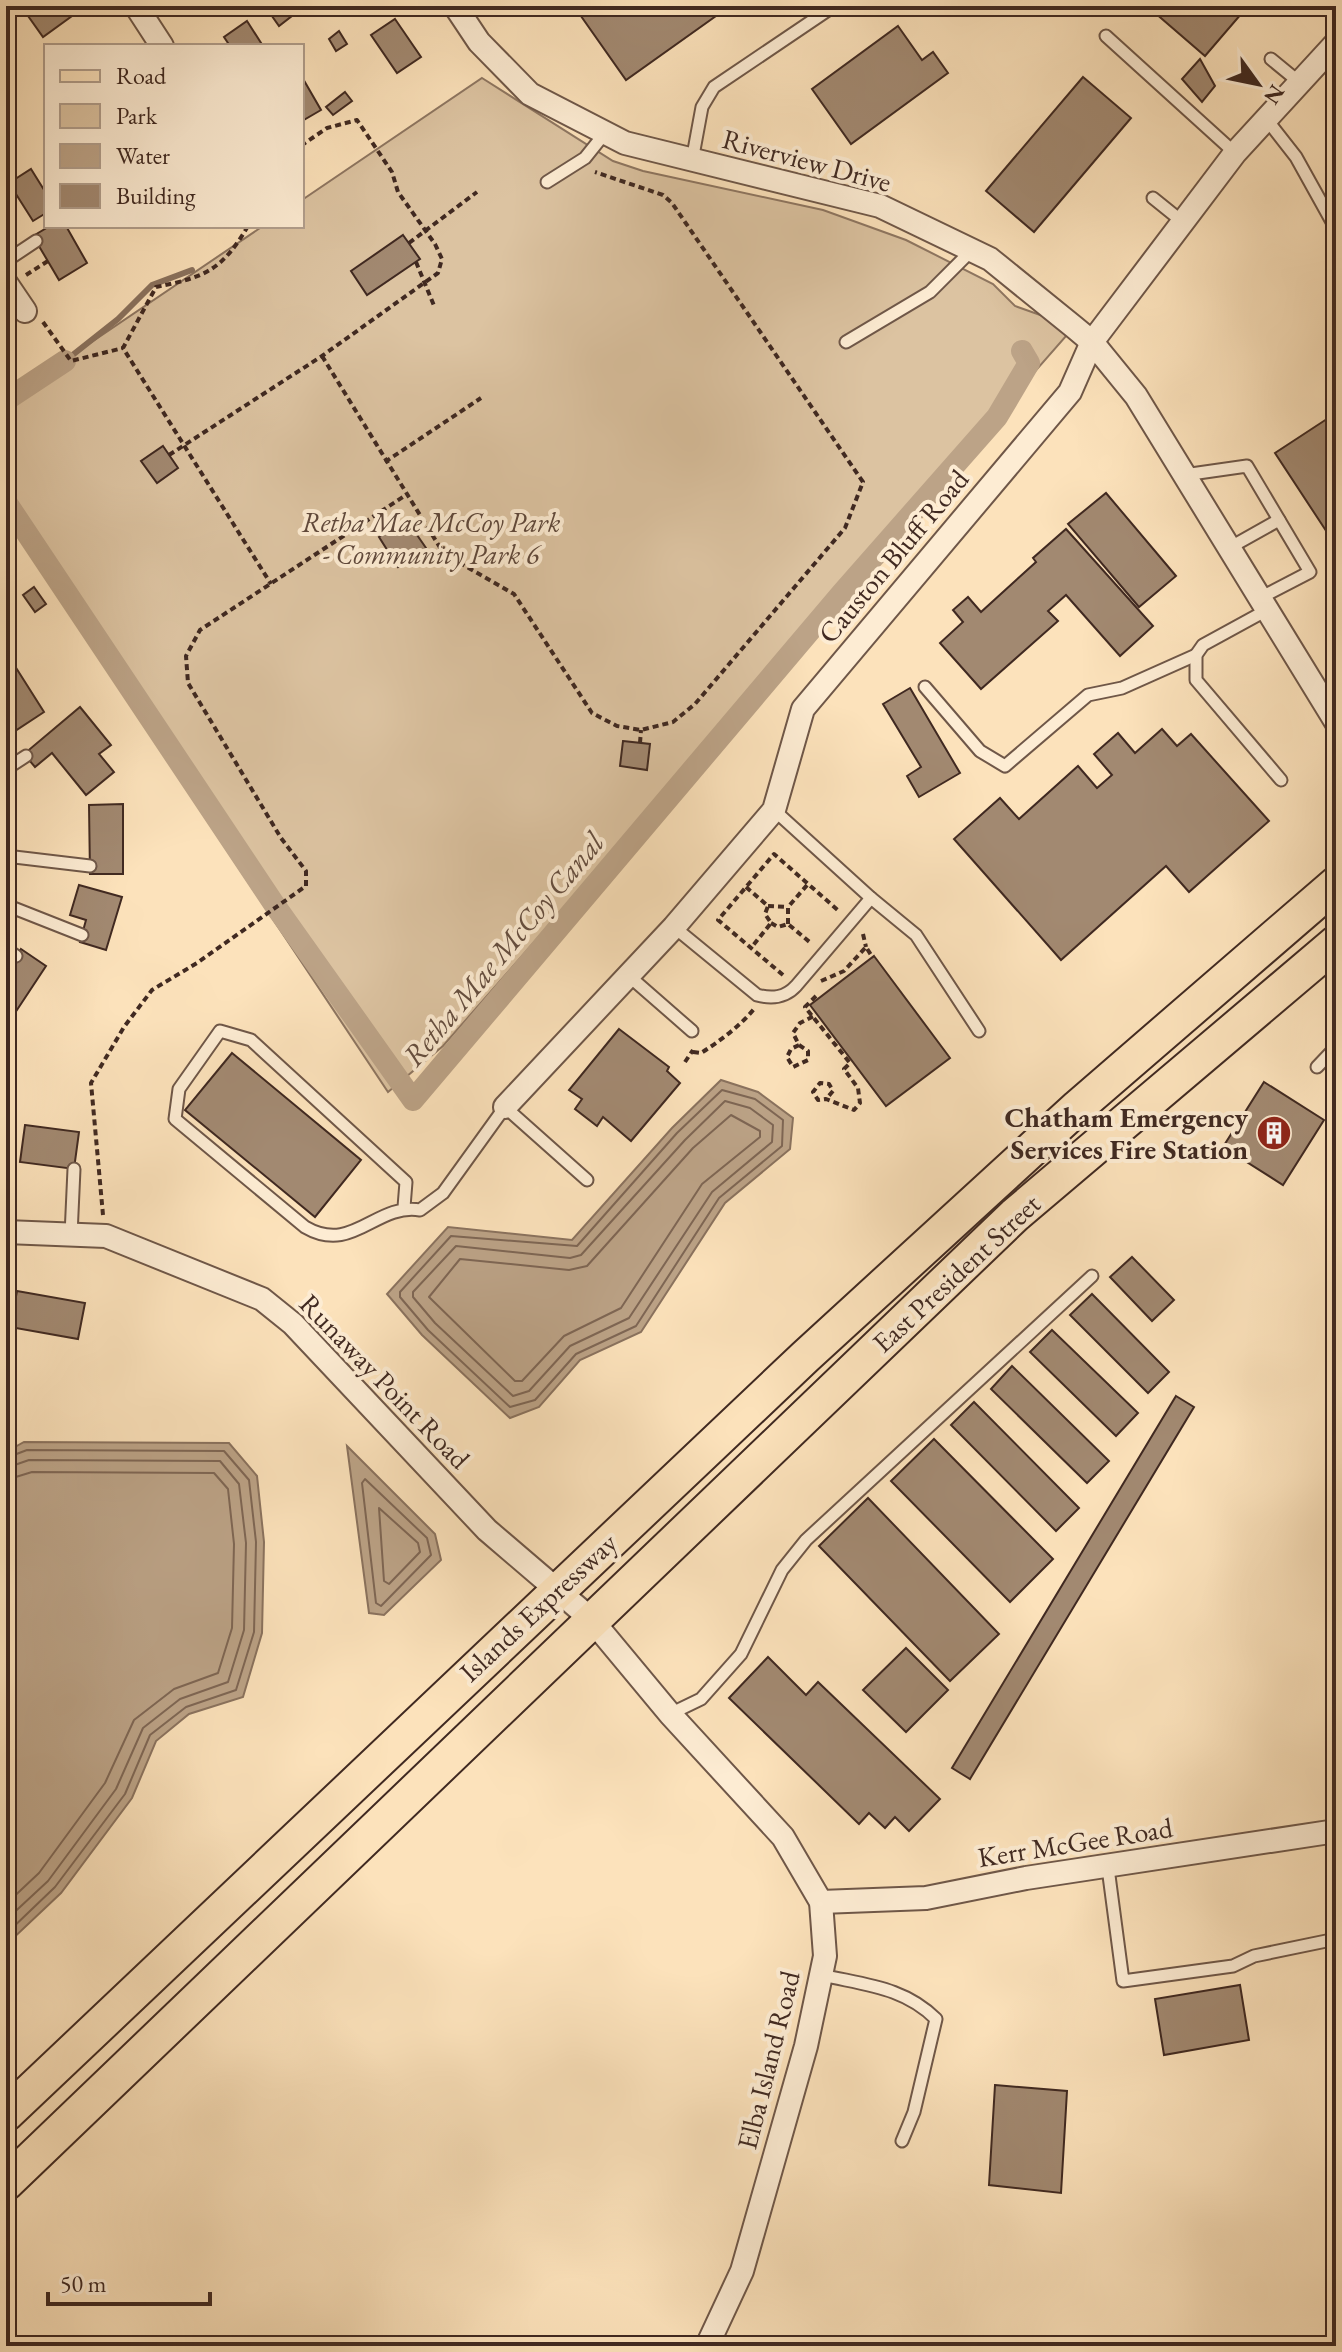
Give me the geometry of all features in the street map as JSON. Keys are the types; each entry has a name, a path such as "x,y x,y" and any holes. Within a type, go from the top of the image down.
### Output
{"main road":[{"name":"Islands Expressway","path":"6,2114 558,1588 1078,1107 1336,884"},
{"name":"East President Street","path":"591,1619 1015,1215 1336,943"},
{"name":"Islands Expressway","path":"6,2183 591,1619"}],"street":[{"path":"136,6 161,44"},
{"name":"Riverview Drive","path":"455,6 479,42 530,94 625,143 880,206 990,259 1092,342 1136,396 1336,722"},
{"name":"Causton Bluff Road","path":"505,1107 674,927 774,810 803,709 1070,392 1092,342 1235,153 1336,43"},
{"path":"6,283 18,312"},
{"name":"Runaway Point Road","path":"6,1232 106,1236 262,1299 293,1324 487,1530 558,1588"},
{"name":"Elba Island Road","path":"558,1588 591,1619 670,1714 783,1837 821,1902 825,1956 806,2046 742,2271 707,2346"},
{"name":"Kerr McGee Road","path":"821,1902 926,1898 1026,1878 1108,1868 1336,1831"}],"lane":[{"path":"692,161 702,107 714,87 834,6"},
{"path":"1106,36 1235,153"},
{"path":"1271,59 1299,82"},
{"path":"1267,120 1296,157 1336,229"},
{"path":"547,182 585,158 605,133"},
{"path":"1153,198 1184,224"},
{"path":"6,261 36,241"},
{"path":"846,342 930,292 972,250"},
{"path":"925,687 980,751 1005,766 1088,695 1122,688 1196,655 1203,645 1310,572 1247,466 1184,475"},
{"path":"1229,548 1279,520"},
{"path":"1196,655 1196,680 1281,780"},
{"path":"6,769 26,756"},
{"path":"774,810 916,935 979,1031"},
{"path":"6,856 90,866"},
{"path":"674,927 757,995 772,999 790,993 871,898"},
{"path":"6,905 82,935"},
{"path":"629,976 692,1031"},
{"path":"404,1207 406,1182 251,1040 220,1031 179,1089 175,1119 305,1227 323,1237 341,1235 404,1207 420,1210 443,1193 505,1107 587,1180"},
{"path":"1317,1067 1336,1047"},
{"path":"71,1235 74,1169"},
{"path":"670,1714 701,1699 741,1654 782,1570 806,1540 1092,1276"},
{"path":"1108,1868 1123,1981 1233,1966 1254,1956 1336,1939"},
{"path":"822,1975 902,1993 918,2001 936,2019 914,2112 902,2141"}],"path":[{"path":"169,455 322,356 438,273 442,259 398,192 392,172 357,120 327,128 304,144"},
{"path":"322,356 444,554 514,594 592,713 617,726 641,730 673,722 695,704 845,528 863,482 672,203 663,195 574,164"},
{"path":"409,243 477,192"},
{"path":"18,312 36,312 71,361 123,348 156,287 199,276 229,258 247,228"},
{"path":"416,262 435,308"},
{"path":"123,348 271,584"},
{"path":"385,462 481,398"},
{"path":"106,1236 95,1166 91,1083 99,1066 152,990 197,963 306,886 306,871 281,838 188,683 186,656 200,630 406,495"},
{"path":"640,743 641,730"},
{"path":"796,986 718,920 774,854 850,921"},
{"path":"788,924 788,907 808,884"},
{"path":"746,887 768,906 788,907"},
{"path":"768,906 765,914 771,923 778,927 788,924"},
{"path":"751,948 771,923"},
{"path":"788,924 812,944"},
{"path":"816,981 844,971 866,947 873,958"},
{"path":"811,988 817,998 805,1007 850,1063 844,1069 858,1088 860,1103 854,1110 826,1099 818,1100 813,1092 820,1083 829,1084 833,1091 826,1099"},
{"path":"794,1008 806,995"},
{"path":"693,1052 701,1053 710,1048 742,1024 755,1007 768,1014"},
{"path":"799,1045 791,1049 787,1057 793,1067 808,1060 808,1051 799,1045 793,1033 800,1023 814,1016"}],"green space":[{"name":"Retha Mae McCoy Park - Community Park 6","path":"482,78 613,161 643,171 823,210 906,240 993,284 1015,306 1074,327 443,1046 388,1092 6,518 6,400 260,228 304,228 304,199"}],"water":[{"path":"721,1080 758,1092 793,1118 790,1149 725,1203 641,1332 580,1360 539,1407 510,1418 422,1335 387,1294 448,1227 572,1240 672,1128"},
{"path":"24,1442 229,1443 257,1476 264,1542 262,1633 243,1697 189,1714 156,1741 132,1798 61,1893 6,1945 6,1452"},
{"path":"347,1446 435,1534 441,1560 384,1615 369,1613"}],"building":[{"path":"21,6 65,6 72,16 43,37"},
{"path":"271,6 292,6 297,12 279,26 267,9"},
{"path":"580,6 730,6 626,80 576,9"},
{"path":"1147,6 1248,6 1205,56"},
{"path":"395,19 421,57 397,73 371,35"},
{"path":"247,21 262,44 229,44 224,37"},
{"path":"898,26 922,60 933,52 948,73 851,144 812,89"},
{"path":"339,31 347,44 336,51 329,39"},
{"path":"1200,59 1215,86 1202,102 1182,79"},
{"path":"1083,77 1131,118 1034,232 986,191"},
{"path":"304,80 321,110 304,120"},
{"path":"345,92 352,101 333,115 326,107"},
{"path":"31,169 44,190 44,214 33,221 9,183"},
{"path":"47,228 67,228 87,263 59,280 33,236"},
{"path":"403,235 420,259 367,295 351,271"},
{"path":"1336,413 1336,546 1275,453"},
{"path":"163,446 178,468 157,483 141,461"},
{"path":"1106,493 1176,576 1139,607 1068,524"},
{"path":"406,519 426,548 398,567 379,537"},
{"path":"1066,529 1153,626 1120,656 1066,595 1048,611 1058,621 981,689 940,643 963,622 953,610 968,597 981,612 1036,562 1033,558"},
{"path":"34,587 46,604 35,612 23,595"},
{"path":"13,663 44,712 15,731 6,717 6,667"},
{"path":"910,688 960,773 919,797 907,776 921,767 883,704"},
{"path":"80,707 111,745 99,754 114,772 86,795 52,753 35,767 24,754"},
{"path":"1162,729 1177,746 1191,734 1269,821 1189,892 1166,866 1061,960 954,839 1000,798 1019,819 1078,766 1097,788 1112,775 1094,754 1118,733 1135,753"},
{"path":"623,741 650,744 647,770 620,766"},
{"path":"123,804 123,874 90,874 89,805"},
{"path":"79,885 122,897 106,950 80,942 86,920 70,915"},
{"path":"21,949 46,966 13,1016 6,1012 6,973"},
{"path":"874,956 950,1058 886,1106 810,1005"},
{"path":"619,1029 669,1067 667,1071 680,1083 631,1141 603,1117 597,1126 575,1109 582,1099 569,1090"},
{"path":"232,1053 361,1160 315,1217 185,1110"},
{"name":"Chatham Emergency Services Fire Station","path":"1264,1082 1324,1120 1283,1185 1223,1147"},
{"path":"25,1125 79,1132 74,1169 20,1162"},
{"path":"1132,1257 1174,1300 1152,1321 1110,1277"},
{"path":"17,1291 85,1303 78,1339 10,1327"},
{"path":"1092,1294 1169,1372 1148,1393 1070,1315"},
{"path":"1052,1330 1138,1413 1116,1436 1030,1352"},
{"path":"1012,1366 1109,1461 1087,1483 991,1389"},
{"path":"1176,1396 1194,1407 970,1779 952,1768"},
{"path":"974,1402 1079,1508 1056,1531 951,1425"},
{"path":"934,1439 1053,1559 1010,1602 891,1481"},
{"path":"868,1498 999,1634 950,1681 819,1546"},
{"path":"906,1648 948,1690 906,1732 863,1690"},
{"path":"768,1657 806,1695 818,1682 940,1799 909,1831 895,1817 885,1828 869,1813 859,1824 729,1698"},
{"path":"1240,1985 1249,2040 1164,2055 1155,1999"},
{"path":"995,2085 1067,2091 1061,2193 989,2185"}],"waterway":[{"path":"65,361 118,319 152,285 192,270"},
{"name":"Retha Mae McCoy Canal","path":"6,502 276,907 413,1100 842,593 997,417 1029,363 1022,351"},
{"path":"6,400 65,361"}],"place":[{"name":"Chatham Emergency Services Fire Station","path":"1274,1133"}]}
